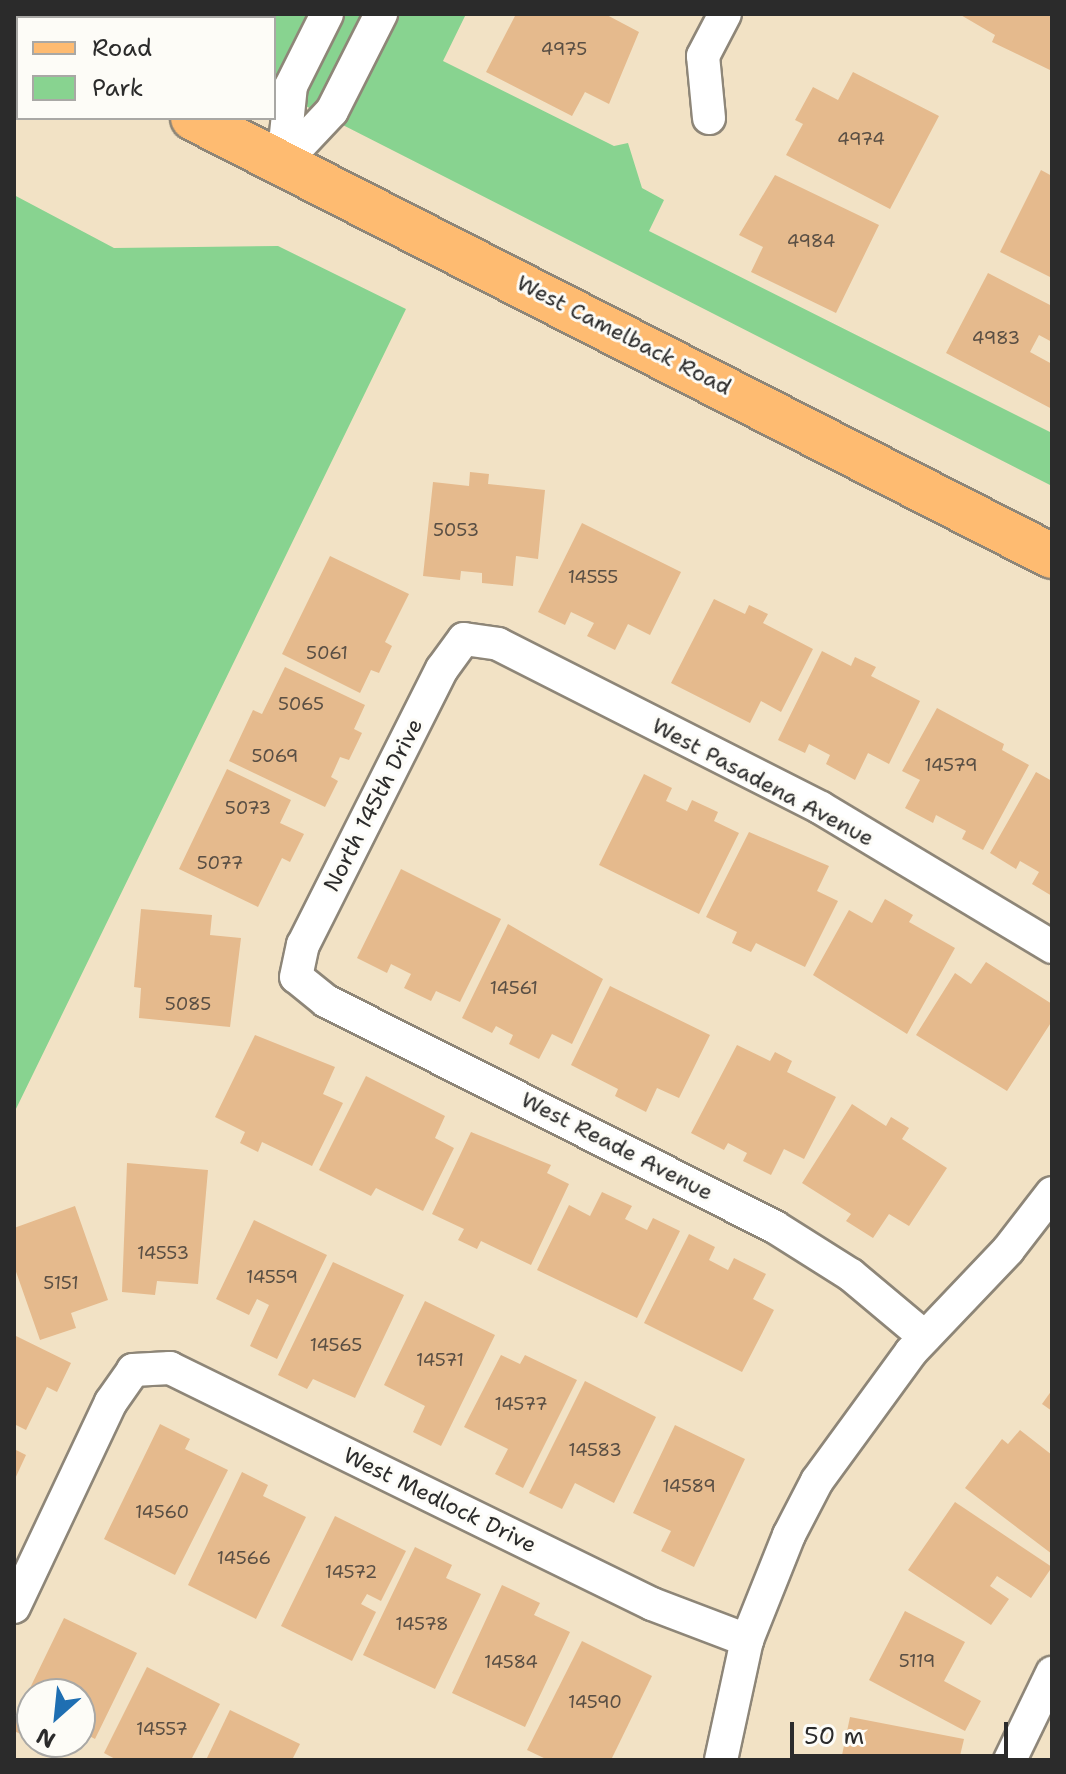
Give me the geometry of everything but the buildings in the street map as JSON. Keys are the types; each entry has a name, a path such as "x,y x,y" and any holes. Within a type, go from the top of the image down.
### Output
{"main road":[{"name":"West Camelback Road","path":"197,120 1052,556"}],"street":[{"path":"283,163 291,86 327,14"},
{"path":"283,163 332,111 381,14"},
{"path":"709,118 703,56 725,14"},
{"name":"West Pasadena Avenue","path":"464,639 498,644 821,808 1052,947"},
{"name":"North 145th Drive","path":"296,977 303,945 442,669 464,639"},
{"name":"West Reade Avenue","path":"296,977 326,1001 775,1227 851,1275 925,1337"},
{"path":"721,1760 747,1640 789,1535 817,1481 925,1337 1008,1250 1052,1193"},
{"name":"West Medlock Drive","path":"14,1607 111,1402 133,1370 170,1368 652,1604 747,1640"},
{"path":"1010,1760 1023,1724 1052,1673"}],"green space":[{"path":"466,14 443,61 614,146 628,143 642,188 664,200 649,231 1052,433 1052,486 276,91 276,16 161,16"},
{"path":"14,195 114,248 278,246 406,309 14,1113"}]}
